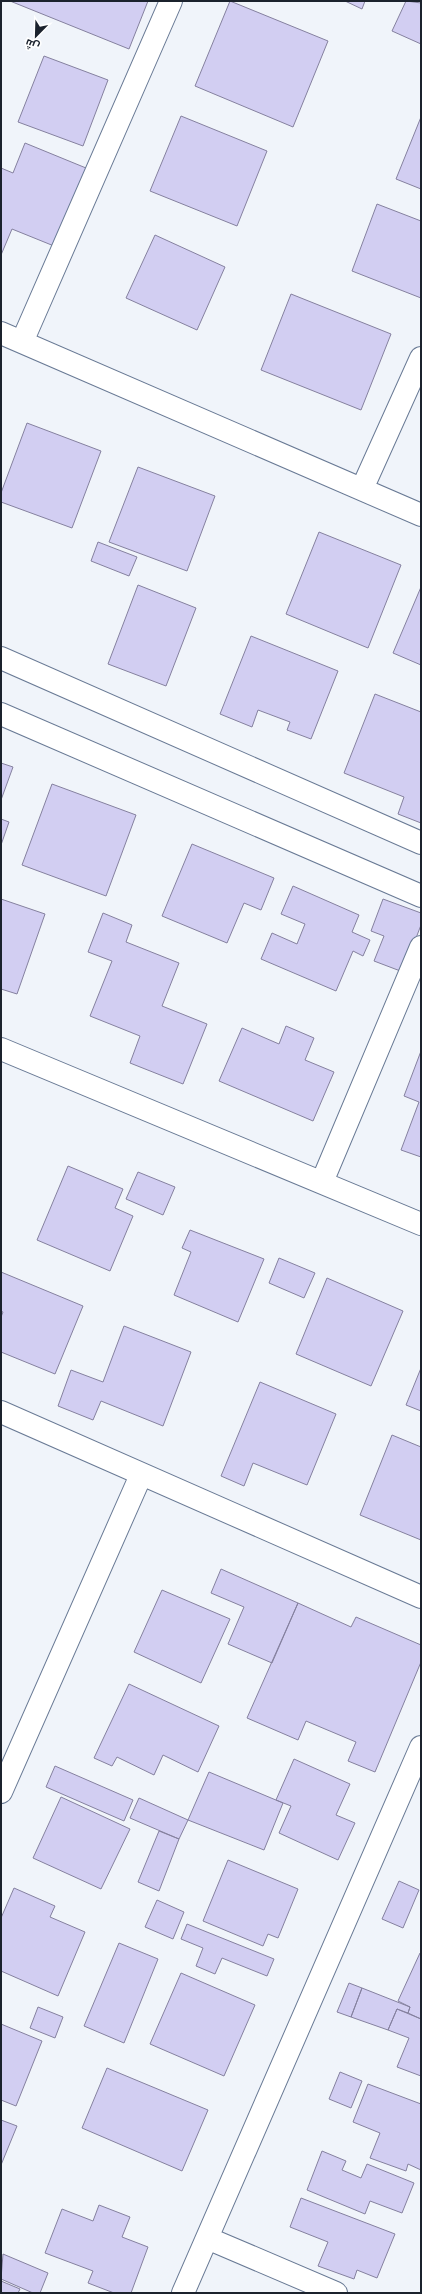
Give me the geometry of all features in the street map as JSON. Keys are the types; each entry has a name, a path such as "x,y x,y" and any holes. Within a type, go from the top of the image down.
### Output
{"street":[{"path":"22,342 171,1"},
{"path":"1,333 421,515"},
{"path":"362,489 421,358"},
{"path":"1,658 421,843"},
{"path":"1,714 421,896"},
{"path":"322,1182 421,947"},
{"path":"1,1049 421,1224"},
{"path":"1,1412 141,1475 421,1597"},
{"path":"1,1792 7,1761 141,1475"},
{"path":"183,2293 413,1789 421,1747"},
{"path":"207,2238 336,2293"}],"building":[{"path":"10,1 148,1 129,49"},
{"path":"230,1 328,41 293,127 195,86"},
{"path":"345,1 365,1 362,9"},
{"path":"406,1 421,3 421,44 392,31"},
{"path":"44,56 108,80 83,146 18,122"},
{"path":"181,116 267,151 237,226 150,191"},
{"path":"421,117 421,189 396,179"},
{"path":"25,143 86,168 54,246 12,229 1,255 1,168 13,173"},
{"path":"377,204 421,221 421,298 352,271"},
{"path":"155,235 225,267 197,330 126,298"},
{"path":"291,294 391,334 361,410 261,370"},
{"path":"27,423 101,451 72,528 1,502 1,493"},
{"path":"138,467 215,496 187,571 109,542"},
{"path":"319,532 401,565 368,648 286,614"},
{"path":"98,542 137,557 129,576 91,561"},
{"path":"138,585 196,608 166,686 108,664"},
{"path":"421,587 421,665 393,653"},
{"path":"251,636 338,671 311,739 287,730 290,722 258,710 252,727 220,714"},
{"path":"375,694 421,712 421,823 398,814 404,797 344,773"},
{"path":"1,763 13,767 1,800"},
{"path":"52,784 136,815 106,896 22,865"},
{"path":"1,819 9,822 1,845"},
{"path":"192,844 274,878 261,910 244,903 227,943 162,916"},
{"path":"293,886 359,915 352,932 370,940 363,956 353,951 336,991 261,959 272,933 297,944 305,924 281,914"},
{"path":"1,899 45,914 17,994 1,989"},
{"path":"383,899 421,913 421,925 403,972 374,961 384,936 371,931"},
{"path":"103,913 132,925 126,942 179,963 162,1006 207,1024 183,1084 130,1063 140,1036 90,1016 112,961 88,952"},
{"path":"286,1026 314,1038 305,1060 334,1072 313,1121 219,1081 242,1028 279,1044"},
{"path":"421,1051 421,1157 401,1150 419,1102 404,1096"},
{"path":"68,1166 123,1189 115,1208 133,1216 110,1271 37,1240"},
{"path":"138,1172 175,1187 163,1215 126,1199"},
{"path":"190,1230 264,1259 238,1322 174,1295 191,1252 182,1248"},
{"path":"279,1258 315,1273 304,1298 269,1283"},
{"path":"1,1272 83,1306 55,1374 1,1352 1,1317 3,1312 1,1311"},
{"path":"327,1278 403,1311 371,1386 296,1354"},
{"path":"124,1326 191,1352 163,1426 101,1401 93,1420 58,1406 71,1370 103,1382"},
{"path":"421,1368 421,1411 406,1405"},
{"path":"260,1382 336,1414 307,1485 253,1463 244,1486 221,1476"},
{"path":"392,1435 421,1447 421,1540 360,1515"},
{"path":"221,1569 298,1603 272,1663 228,1644 244,1607 211,1593"},
{"path":"162,1590 230,1619 201,1683 134,1652"},
{"path":"298,1603 351,1627 356,1617 421,1645 421,1662 375,1772 348,1761 356,1742 306,1721 298,1740 247,1718"},
{"path":"129,1684 219,1726 198,1772 163,1755 154,1775 117,1757 112,1766 94,1758"},
{"path":"294,1759 350,1784 336,1815 355,1823 338,1860 279,1833 291,1806 276,1800"},
{"path":"55,1766 133,1800 124,1821 46,1787"},
{"path":"209,1772 283,1803 264,1850 188,1820"},
{"path":"61,1797 130,1829 101,1889 33,1858"},
{"path":"139,1798 188,1820 179,1839 130,1818"},
{"path":"159,1831 179,1839 159,1891 138,1882"},
{"path":"228,1860 298,1889 278,1938 268,1934 263,1946 203,1921"},
{"path":"399,1881 419,1890 403,1928 382,1919"},
{"path":"14,1888 55,1906 50,1917 85,1932 58,1996 1,1971 1,1918"},
{"path":"157,1900 184,1912 173,1939 145,1927"},
{"path":"187,1924 274,1959 267,1976 222,1958 215,1974 196,1966 203,1948 181,1939"},
{"path":"119,1943 158,1959 124,2043 84,2026"},
{"path":"420,1953 421,2019 408,2013 410,2007 398,2001"},
{"path":"181,1973 255,2005 224,2076 150,2044"},
{"path":"349,1983 362,1988 351,2017 337,2012"},
{"path":"362,1988 410,2007 408,2013 397,2009 388,2030 351,2017"},
{"path":"38,2007 63,2017 55,2038 30,2028"},
{"path":"397,2009 421,2019 421,2076 397,2067 409,2038 388,2030"},
{"path":"1,2024 42,2041 16,2106 1,2100"},
{"path":"107,2068 208,2110 182,2171 82,2128"},
{"path":"340,2072 362,2081 351,2108 329,2099"},
{"path":"368,2084 421,2104 421,2170 408,2164 406,2171 370,2158 380,2133 353,2122"},
{"path":"1,2120 17,2126 1,2165"},
{"path":"322,2151 346,2161 342,2170 361,2178 367,2164 414,2183 402,2213 370,2201 365,2214 307,2190"},
{"path":"301,2198 395,2234 377,2278 357,2270 354,2279 318,2266 328,2242 290,2227"},
{"path":"99,2205 130,2217 122,2237 148,2247 131,2293 114,2293 88,2283 93,2271 45,2253 62,2209 93,2221"},
{"path":"3,2254 48,2273 40,2293 33,2293 1,2279"},
{"path":"1,2281 20,2289 18,2293 1,2293"}]}
